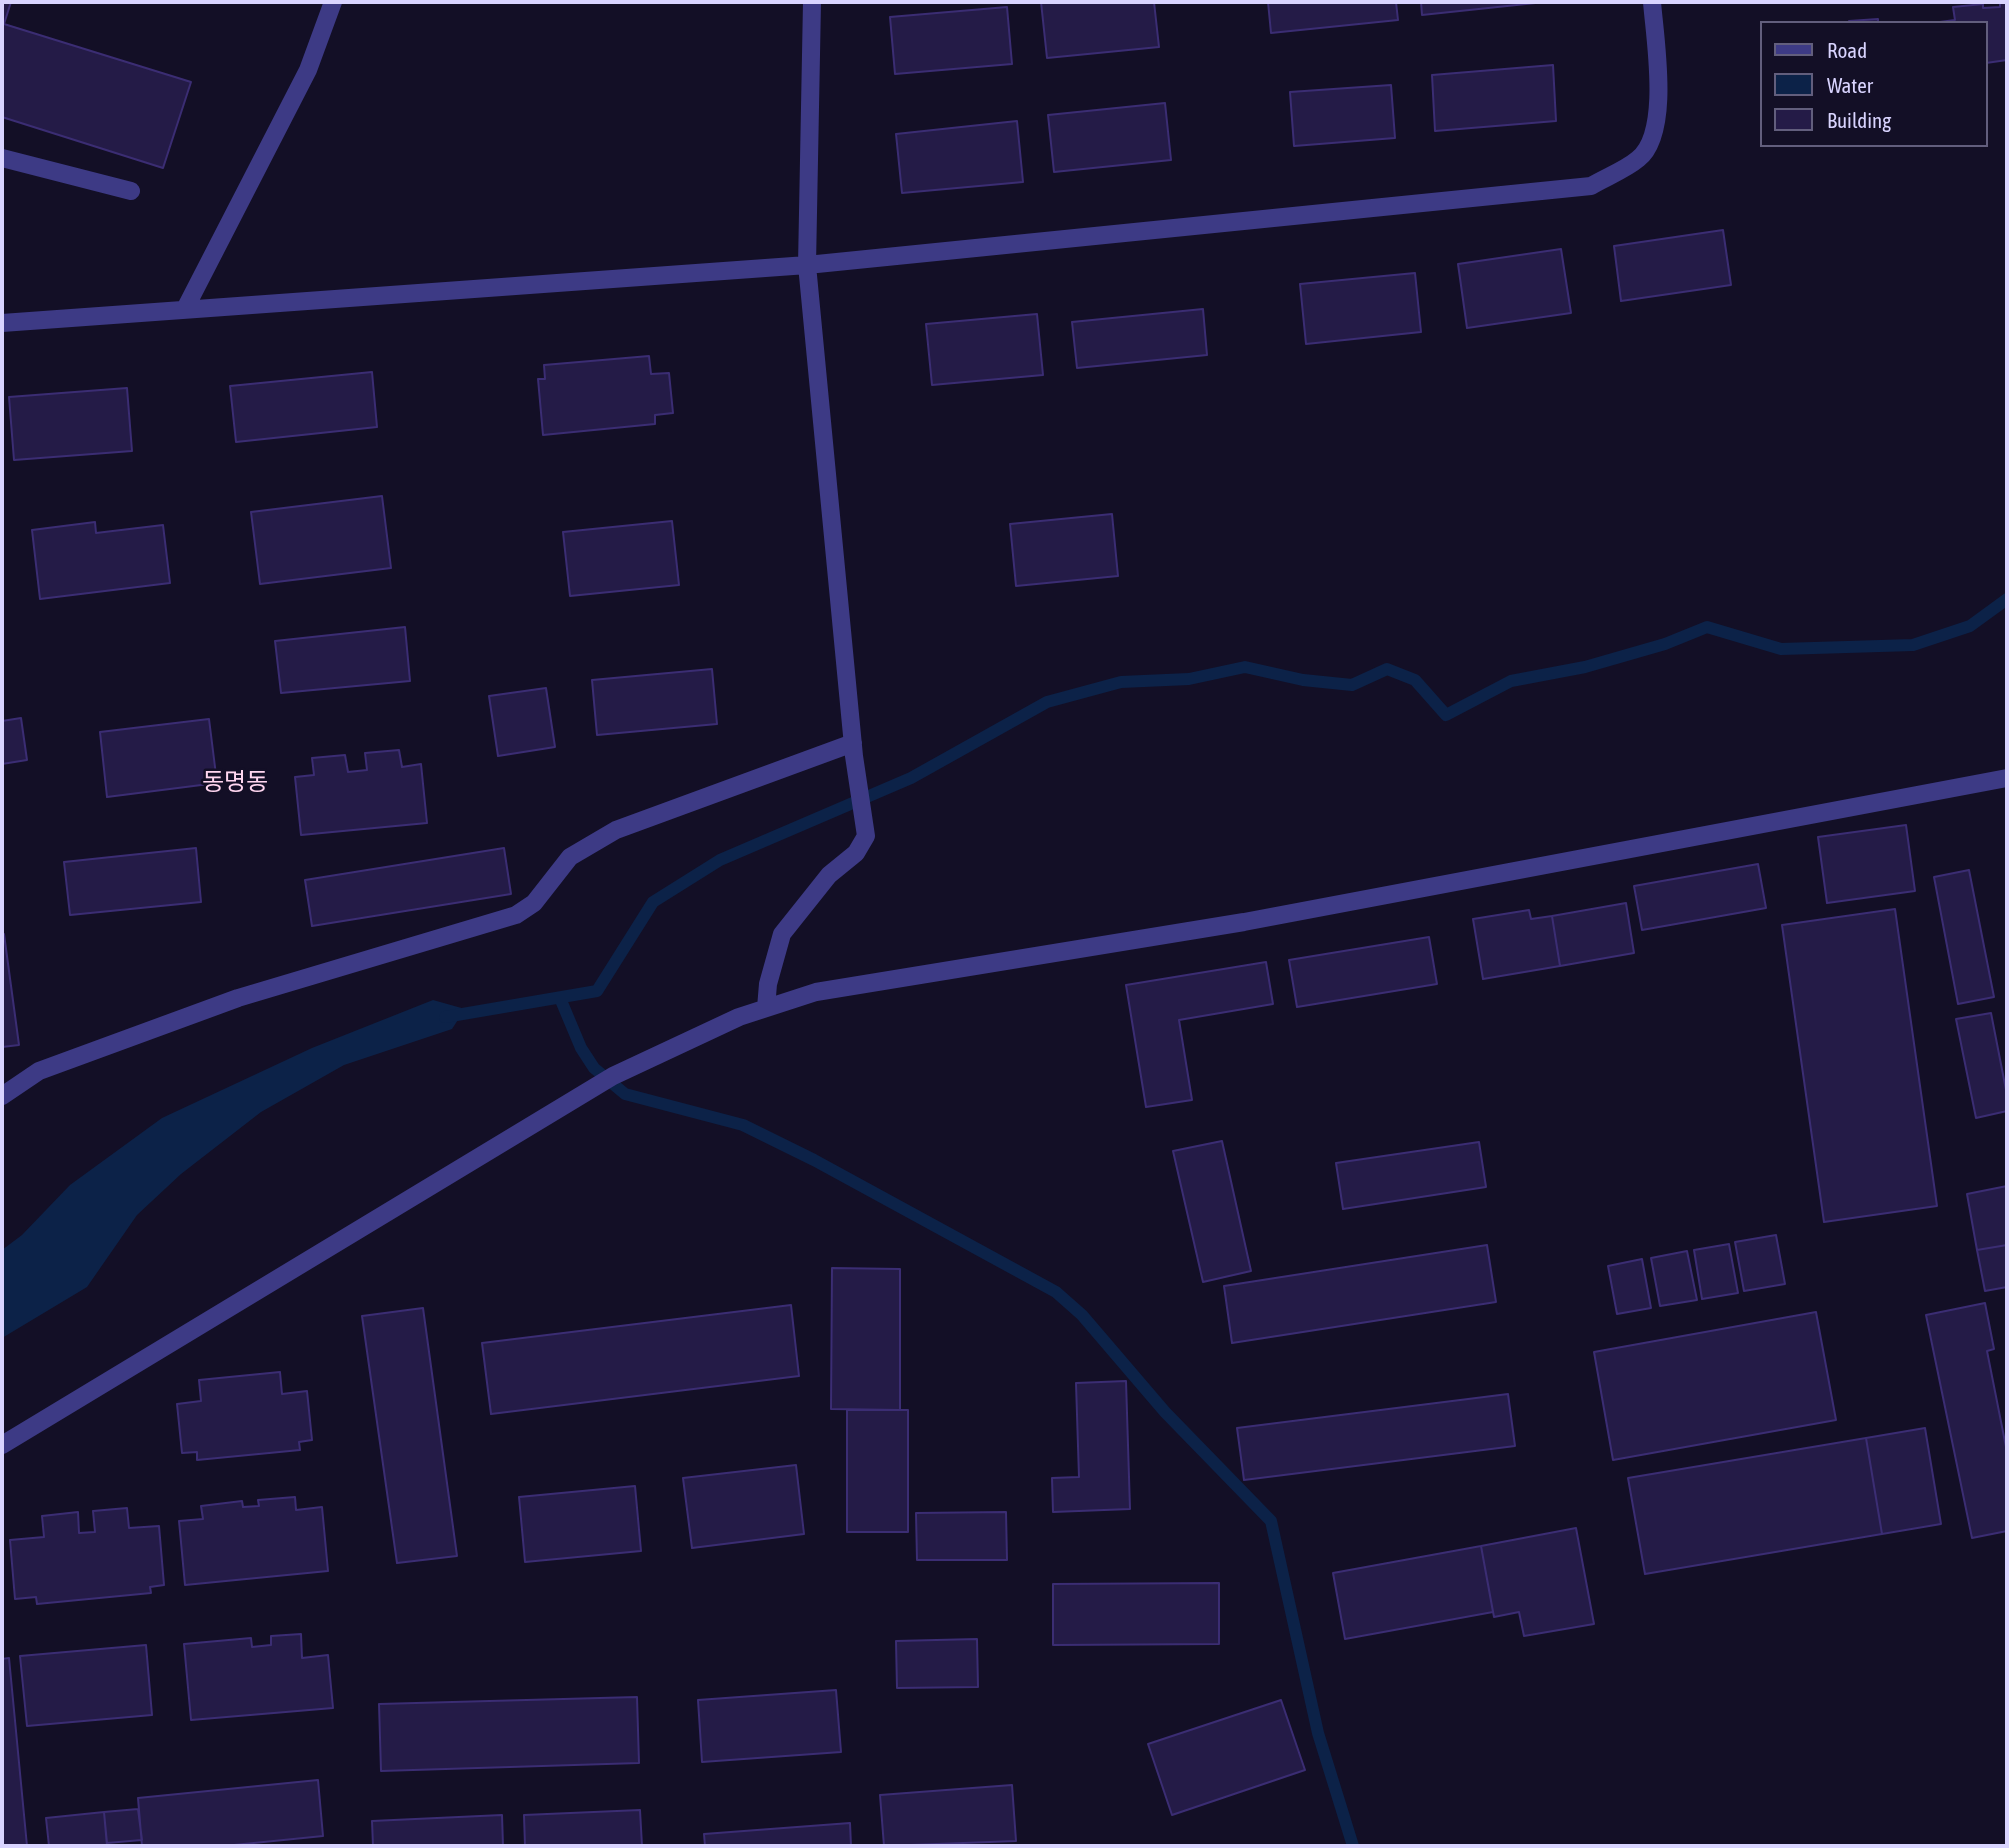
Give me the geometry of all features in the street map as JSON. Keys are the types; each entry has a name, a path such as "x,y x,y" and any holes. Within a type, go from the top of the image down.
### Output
{"street":[{"path":"185,309 308,70 333,2"},
{"path":"766,1008 768,984 782,934 829,876 856,853 866,836 854,749 807,265 812,2"},
{"path":"2,323 807,265 1591,186 1640,158 1654,131 1659,87 1652,2"},
{"path":"2,158 131,191"},
{"path":"2,1096 39,1071 239,998 516,915 534,903 570,857 616,830 854,749"},
{"path":"2,1445 606,1080 739,1017 766,1008 816,992 1244,922 2007,778"}],"water":[{"path":"433,1000 465,1009 452,1029 344,1065 261,1112 181,1174 137,1215 87,1287 2,1338 2,1250 22,1235 70,1185 162,1118 312,1048"}],"building":[{"path":"2,2 11,2 4,24 191,82 163,168 2,117"},
{"path":"1041,2 1154,2 1159,47 1047,58"},
{"path":"1268,2 1396,2 1398,20 1271,33"},
{"path":"1421,2 1545,2 1422,15"},
{"path":"2000,2 2007,2 2007,60 1988,63 1988,21 1947,21 1955,20 1953,7 1983,4 1983,8 2000,7"},
{"path":"1007,7 1012,64 895,74 890,17"},
{"path":"1553,65 1556,121 1435,131 1432,75"},
{"path":"1391,85 1395,138 1294,146 1290,92"},
{"path":"1165,103 1171,160 1054,172 1048,115"},
{"path":"1017,121 1023,182 902,193 896,134"},
{"path":"1723,230 1731,285 1621,301 1614,246"},
{"path":"1561,249 1571,313 1467,328 1458,264"},
{"path":"1415,273 1421,332 1306,344 1300,284"},
{"path":"1203,309 1207,355 1077,368 1072,322"},
{"path":"1037,314 1043,375 932,385 926,324"},
{"path":"649,356 651,374 669,373 673,413 655,415 655,424 543,435 538,379 545,379 544,365"},
{"path":"372,372 377,427 236,442 230,386"},
{"path":"127,388 132,451 14,460 9,397"},
{"path":"382,496 391,568 260,584 251,512"},
{"path":"1112,514 1118,576 1016,586 1010,524"},
{"path":"672,521 679,585 570,596 563,532"},
{"path":"95,522 96,533 163,525 170,583 40,599 32,530"},
{"path":"405,627 410,681 281,693 275,641"},
{"path":"712,669 717,724 597,735 592,680"},
{"path":"546,688 555,747 498,756 489,696"},
{"path":"21,718 27,760 2,764 2,721"},
{"path":"209,719 217,783 107,797 100,732"},
{"path":"399,750 402,767 421,764 427,823 301,835 295,777 314,775 312,758 345,755 348,772 367,770 365,753"},
{"path":"1906,825 1915,891 1827,903 1818,837"},
{"path":"196,848 201,902 70,915 64,862"},
{"path":"504,848 511,894 312,926 305,880"},
{"path":"1758,864 1766,908 1642,930 1634,886"},
{"path":"1969,870 1994,997 1958,1004 1934,877"},
{"path":"1626,903 1634,953 1560,966 1552,916"},
{"path":"1895,909 1937,1206 1824,1222 1782,925"},
{"path":"1529,910 1531,919 1552,916 1560,966 1483,979 1473,919"},
{"path":"2,934 19,1045 2,1047"},
{"path":"1429,937 1437,984 1297,1007 1289,960"},
{"path":"1266,962 1273,1004 1179,1020 1192,1100 1146,1107 1126,985"},
{"path":"1991,1013 2007,1095 2007,1111 1976,1118 1956,1019"},
{"path":"1222,1141 1251,1271 1203,1282 1173,1151"},
{"path":"1479,1142 1486,1187 1343,1209 1336,1163"},
{"path":"2007,1186 2007,1245 1977,1250 1967,1194"},
{"path":"1776,1235 1785,1284 1744,1291 1735,1242"},
{"path":"1729,1244 1738,1293 1702,1299 1694,1250"},
{"path":"1487,1245 1496,1302 1232,1343 1224,1286"},
{"path":"2007,1245 2007,1287 1985,1291 1977,1250"},
{"path":"1687,1251 1697,1300 1660,1306 1651,1258"},
{"path":"1642,1259 1651,1308 1617,1314 1608,1266"},
{"path":"832,1268 900,1269 900,1410 831,1409"},
{"path":"1985,1303 1994,1349 1987,1351 2007,1452 2007,1531 1972,1538 1926,1315"},
{"path":"791,1305 799,1376 491,1414 482,1343"},
{"path":"423,1308 457,1556 397,1563 362,1316"},
{"path":"1816,1312 1836,1420 1613,1460 1594,1352"},
{"path":"280,1372 282,1394 307,1391 312,1440 299,1442 300,1450 197,1460 197,1452 182,1453 177,1404 201,1401 199,1380"},
{"path":"1126,1381 1130,1509 1053,1512 1052,1478 1079,1477 1076,1383"},
{"path":"1508,1394 1515,1446 1244,1480 1237,1428"},
{"path":"847,1410 908,1410 908,1532 847,1532"},
{"path":"1925,1428 1941,1524 1882,1534 1866,1438"},
{"path":"1866,1438 1882,1534 1645,1574 1628,1478"},
{"path":"796,1465 804,1534 692,1548 683,1478"},
{"path":"635,1486 641,1551 525,1562 519,1497"},
{"path":"295,1497 296,1510 322,1507 328,1571 185,1585 179,1521 203,1519 201,1506 242,1501 243,1507 259,1506 258,1500"},
{"path":"127,1508 129,1528 159,1526 164,1585 150,1587 151,1593 37,1604 36,1597 15,1599 10,1540 44,1537 42,1516 78,1512 79,1533 95,1532 93,1511"},
{"path":"1006,1512 1007,1560 917,1560 916,1513"},
{"path":"1576,1528 1594,1624 1524,1636 1519,1612 1494,1617 1481,1546"},
{"path":"1481,1546 1493,1612 1345,1639 1333,1573"},
{"path":"1219,1583 1219,1644 1053,1645 1053,1584"},
{"path":"301,1634 302,1658 328,1655 333,1708 191,1720 184,1644 251,1638 252,1647 271,1645 271,1636"},
{"path":"977,1639 978,1687 897,1688 896,1641"},
{"path":"146,1645 152,1715 27,1726 20,1656"},
{"path":"9,1658 27,1846 2,1846 2,1659"},
{"path":"836,1690 841,1752 702,1762 698,1700"},
{"path":"637,1697 639,1763 381,1771 379,1704"},
{"path":"1281,1700 1305,1770 1172,1815 1148,1744"},
{"path":"318,1780 323,1836 224,1846 142,1846 138,1798"},
{"path":"1012,1785 1016,1841 884,1846 880,1795"},
{"path":"138,1809 142,1840 107,1843 104,1812"},
{"path":"640,1810 642,1846 525,1846 524,1815"},
{"path":"104,1812 107,1846 49,1846 46,1818"},
{"path":"502,1815 503,1846 373,1846 372,1821"},
{"path":"850,1823 851,1846 705,1846 704,1834"}],"waterway":[{"path":"445,1017 597,991 653,902 720,860 911,778 1047,702 1121,682 1189,679 1245,667 1303,680 1352,685 1387,669 1415,680 1446,715 1511,681 1585,667 1665,644 1707,627 1781,649 1913,645 1970,626 2007,599"},
{"path":"560,998 581,1048 594,1068 625,1094 743,1125 814,1160 1056,1292 1082,1315 1165,1412 1271,1521 1318,1733 1353,1846"}],"district":[{"name":"동명동","path":"235,782"}]}
